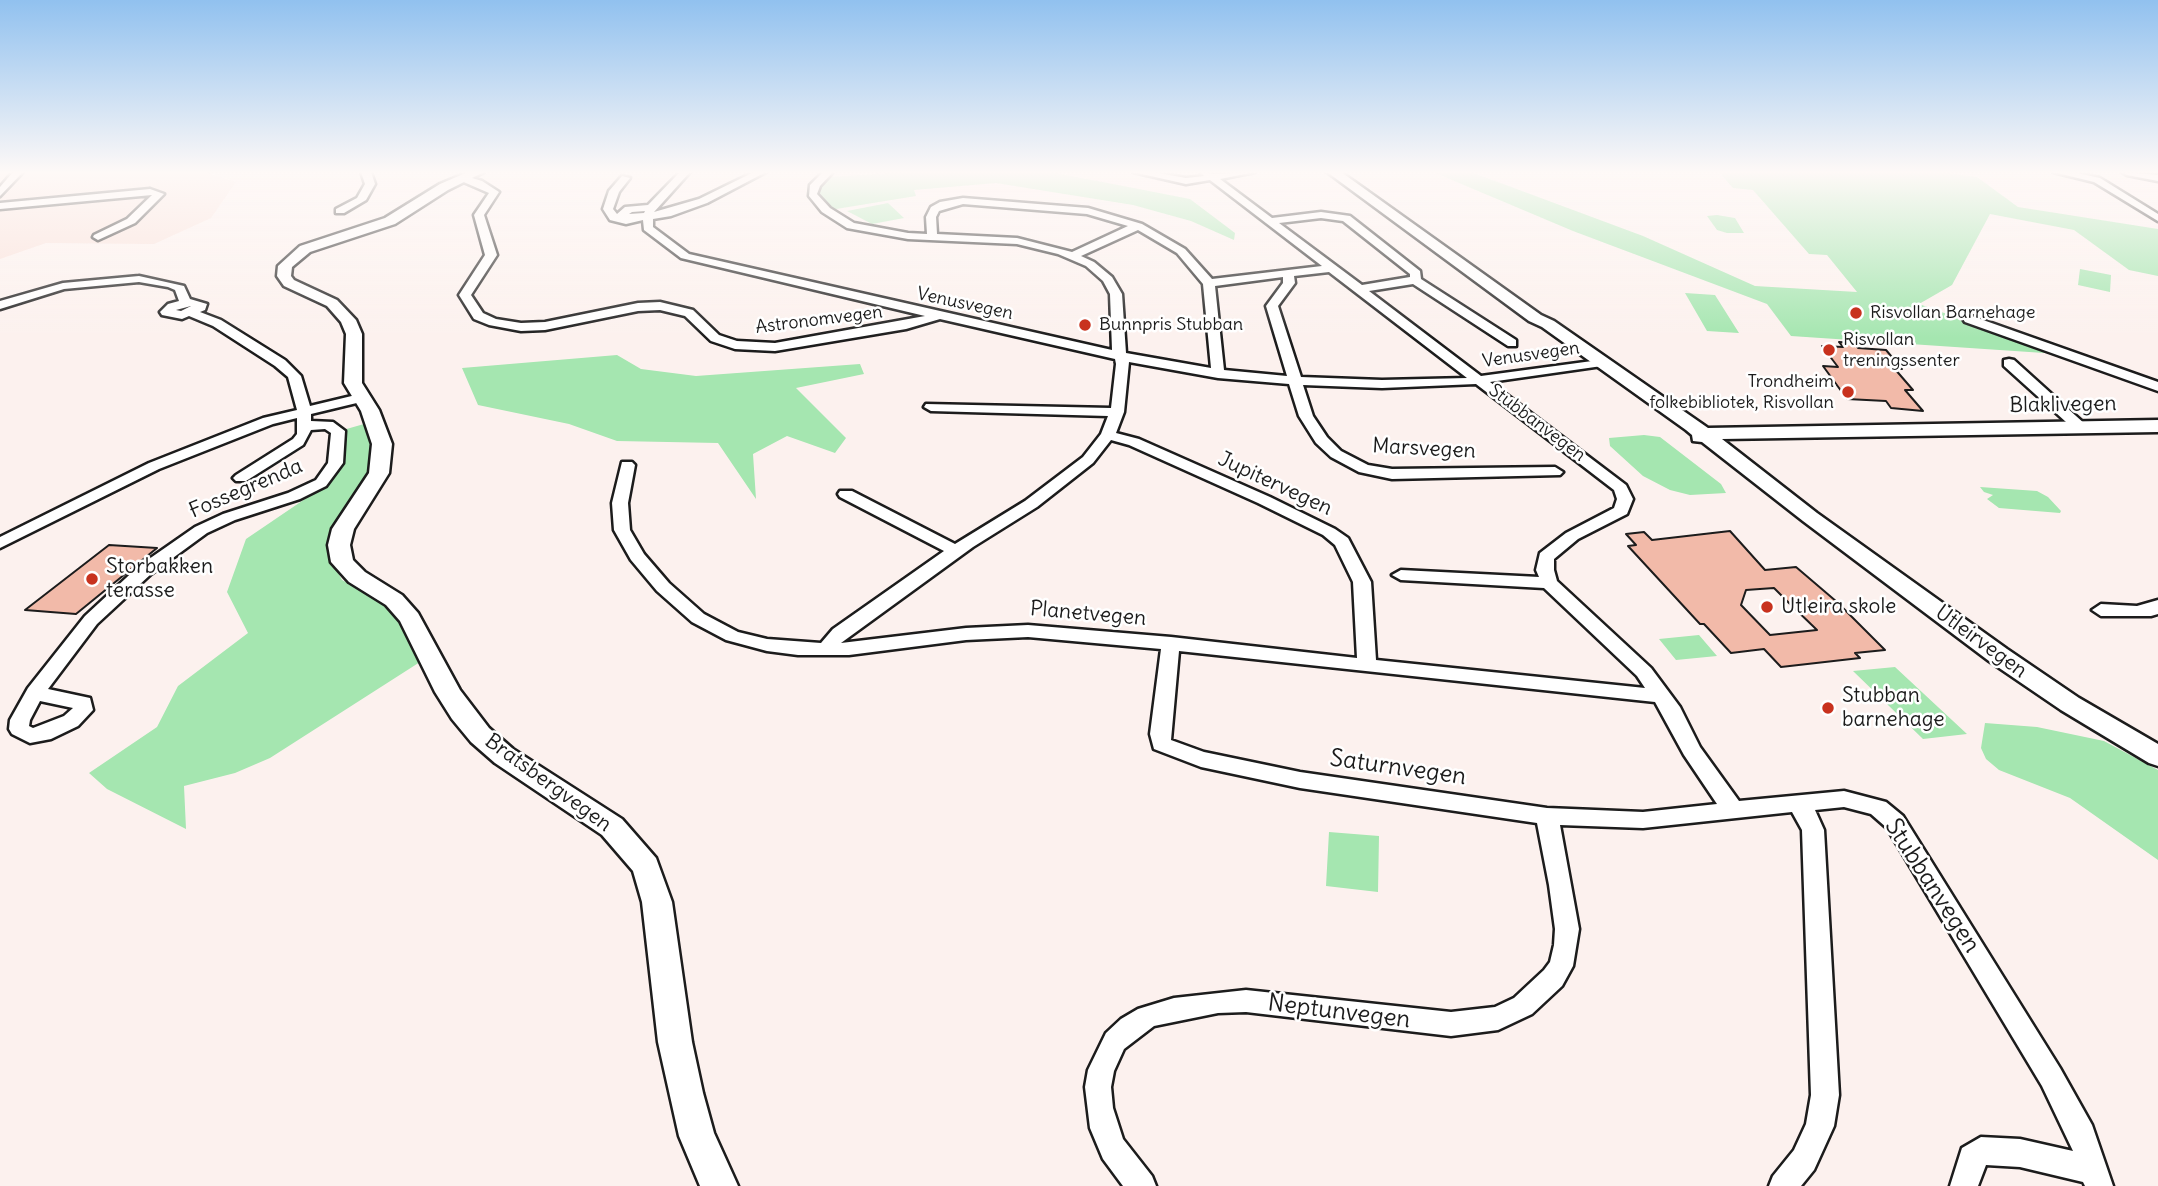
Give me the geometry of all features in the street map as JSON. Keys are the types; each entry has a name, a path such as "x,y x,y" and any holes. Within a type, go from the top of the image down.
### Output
{"main road":[{"name":"Bratsbergvegen","path":"371,227 305,249 285,266 284,276 289,283 331,303 348,320 355,334 353,383 370,410 379,433 382,456 379,473 343,529 339,545 342,562 357,577 394,600 410,618 448,692 461,713 480,735 504,756 612,827 646,866 657,902 675,1042 685,1093 697,1136 719,1186"},
{"name":"Utleirvegen","path":"1410,227 1705,440 1790,508 1810,517 2043,686 2104,726 2158,756"},
{"name":"Blaklivegen","path":"1705,440 2158,426"}],"street":[{"path":"98,237 118,227"},
{"name":"Astronomvegen","path":"483,227 491,255 466,295 478,316 493,322 522,327 544,326 638,307 660,306 678,308 689,313 715,338 734,345 775,347 894,328 938,316"},
{"name":"Venusvegen","path":"649,227 671,248 685,256 938,316 1120,356 1218,374 1297,383 1445,384 1597,363"},
{"path":"826,649 839,633 956,551 1031,505 1088,460 1108,435 1117,412 1122,371 1118,305 1112,285 1101,272 1073,256 1017,241 932,237 875,232 856,227"},
{"path":"932,227 932,237"},
{"path":"1073,256 1135,227"},
{"path":"1140,227 1181,251 1209,284 1218,374"},
{"name":"Stubbanvegen","path":"1280,227 1615,482 1624,494 1621,511 1572,536 1546,557 1545,570 1549,583"},
{"path":"1358,227 1416,273 1415,280"},
{"path":"1209,284 1332,268"},
{"path":"1287,274 1289,283 1272,306 1297,383"},
{"path":"0,305 63,286 139,279 180,288 189,308 280,363 294,376 303,419"},
{"path":"1361,289 1415,280 1466,311 1512,344"},
{"path":"1969,319 2158,387"},
{"path":"2009,363 2081,428"},
{"name":"Marsvegen","path":"1297,383 1311,428 1336,454 1364,469 1392,474 1555,472"},
{"name":"Fossegrenda","path":"303,419 360,398"},
{"path":"931,407 1117,412"},
{"name":"Fossegrenda","path":"241,478 298,442 304,434 303,419"},
{"name":"Fossegrenda","path":"0,543 154,466 268,421 303,419 338,430 335,463 321,483 294,496 229,517 180,543 145,570 91,620 35,692"},
{"name":"Jupitervegen","path":"1108,435 1133,442 1257,497 1312,523 1342,542 1362,582 1367,665"},
{"name":"Planetvegen","path":"627,465 620,503 622,530 637,556 663,587 698,618 732,636 767,645 826,649 881,646 966,634 1028,631 1171,643 1662,696"},
{"path":"846,494 956,551"},
{"path":"1401,576 1549,583 1644,672 1673,712 1691,750 1733,810"},
{"path":"2101,610 2137,612 2158,606"},
{"name":"Saturnvegen","path":"1171,643 1161,744 1228,766 1300,780 1547,816 1624,820 1733,810"},
{"name":"Stubbanvegen","path":"1733,810 1853,800 1878,808 1895,822 2051,1077 2082,1135 2096,1178"},
{"path":"1783,1186 1804,1160 1820,1126 1825,1095 1813,830 1798,805"},
{"name":"Neptunvegen","path":"1142,1186 1113,1149 1099,1108 1098,1087 1101,1070 1115,1041 1130,1027 1147,1017 1174,1009 1246,1001 1451,1024 1498,1018 1523,1006 1542,991 1557,972 1566,945 1562,885 1547,816"},
{"name":"Stubbanvegen","path":"1964,1186 1972,1158 1981,1151 1993,1150 2096,1178"}],"shaded area":[{"path":"0,227 191,227 154,244 46,243 0,259"}],"green space":[{"path":"1205,227 1228,227 1235,233 1234,240"},
{"path":"1564,227 1620,227 1755,286 1857,292 1827,255 1809,254 1786,227 1983,227 1952,285 1919,304 2059,354 1791,336 1767,304"},
{"path":"1715,227 1741,227 1744,233 1727,233"},
{"path":"2060,227 2158,229 2158,276 2129,270 2074,230"},
{"path":"2080,269 2111,275 2110,292 2078,285"},
{"path":"1685,293 1715,295 1739,333 1707,331"},
{"path":"617,355 641,369 696,376 860,364 864,374 796,388 846,438 835,453 787,436 753,454 756,499 718,443 617,441 569,424 478,405 462,368"},
{"path":"364,424 372,442 368,474 330,530 327,552 342,580 373,596 395,616 420,662 270,758 235,773 184,786 186,829 107,789 89,773 157,727 178,686 248,633 227,592 246,539 327,484 340,458 343,430"},
{"path":"1644,435 1660,437 1721,484 1726,493 1690,495 1670,490 1643,476 1610,446 1609,438"},
{"path":"1980,487 2037,491 2048,497 2061,511 1999,508 1987,499 1993,495 1984,492"},
{"path":"1699,635 1717,656 1676,660 1659,639"},
{"path":"1895,667 1967,734 1923,739 1853,671"},
{"path":"1985,723 2037,727 2104,741 2158,770 2158,860 2070,798 1999,770 1986,759 1981,748"},
{"path":"1329,832 1379,836 1378,892 1326,886"}],"building":[{"path":"1839,342 1854,343 1858,348 1886,350 1902,369 1894,368 1913,390 1905,390 1923,411 1891,408 1886,401 1847,399 1823,366 1838,367 1822,346 1843,347"},
{"name":"Utleira skole","path":"1730,531 1765,570 1796,567 1837,602 1885,650 1855,653 1860,658 1781,667 1764,649 1731,653 1704,624 1700,624 1628,546 1636,545 1626,534 1644,532 1652,540","holes":["1774,588 1817,630 1770,635 1741,605 1746,590"]},
{"name":"Storbakken terasse","path":"109,545 157,548 76,614 25,610"}],"place":[{"name":"Risvollan Barnehage","path":"1856,313"},
{"name":"Bunnpris Stubban","path":"1085,325"},
{"name":"Risvollan treningssenter","path":"1829,350"},
{"name":"Trondheim folkebibliotek, Risvollan","path":"1848,392"},
{"name":"Storbakken terasse","path":"92,579"},
{"name":"Utleira skole","path":"1767,607"},
{"name":"Stubban barnehage","path":"1828,708"}]}
